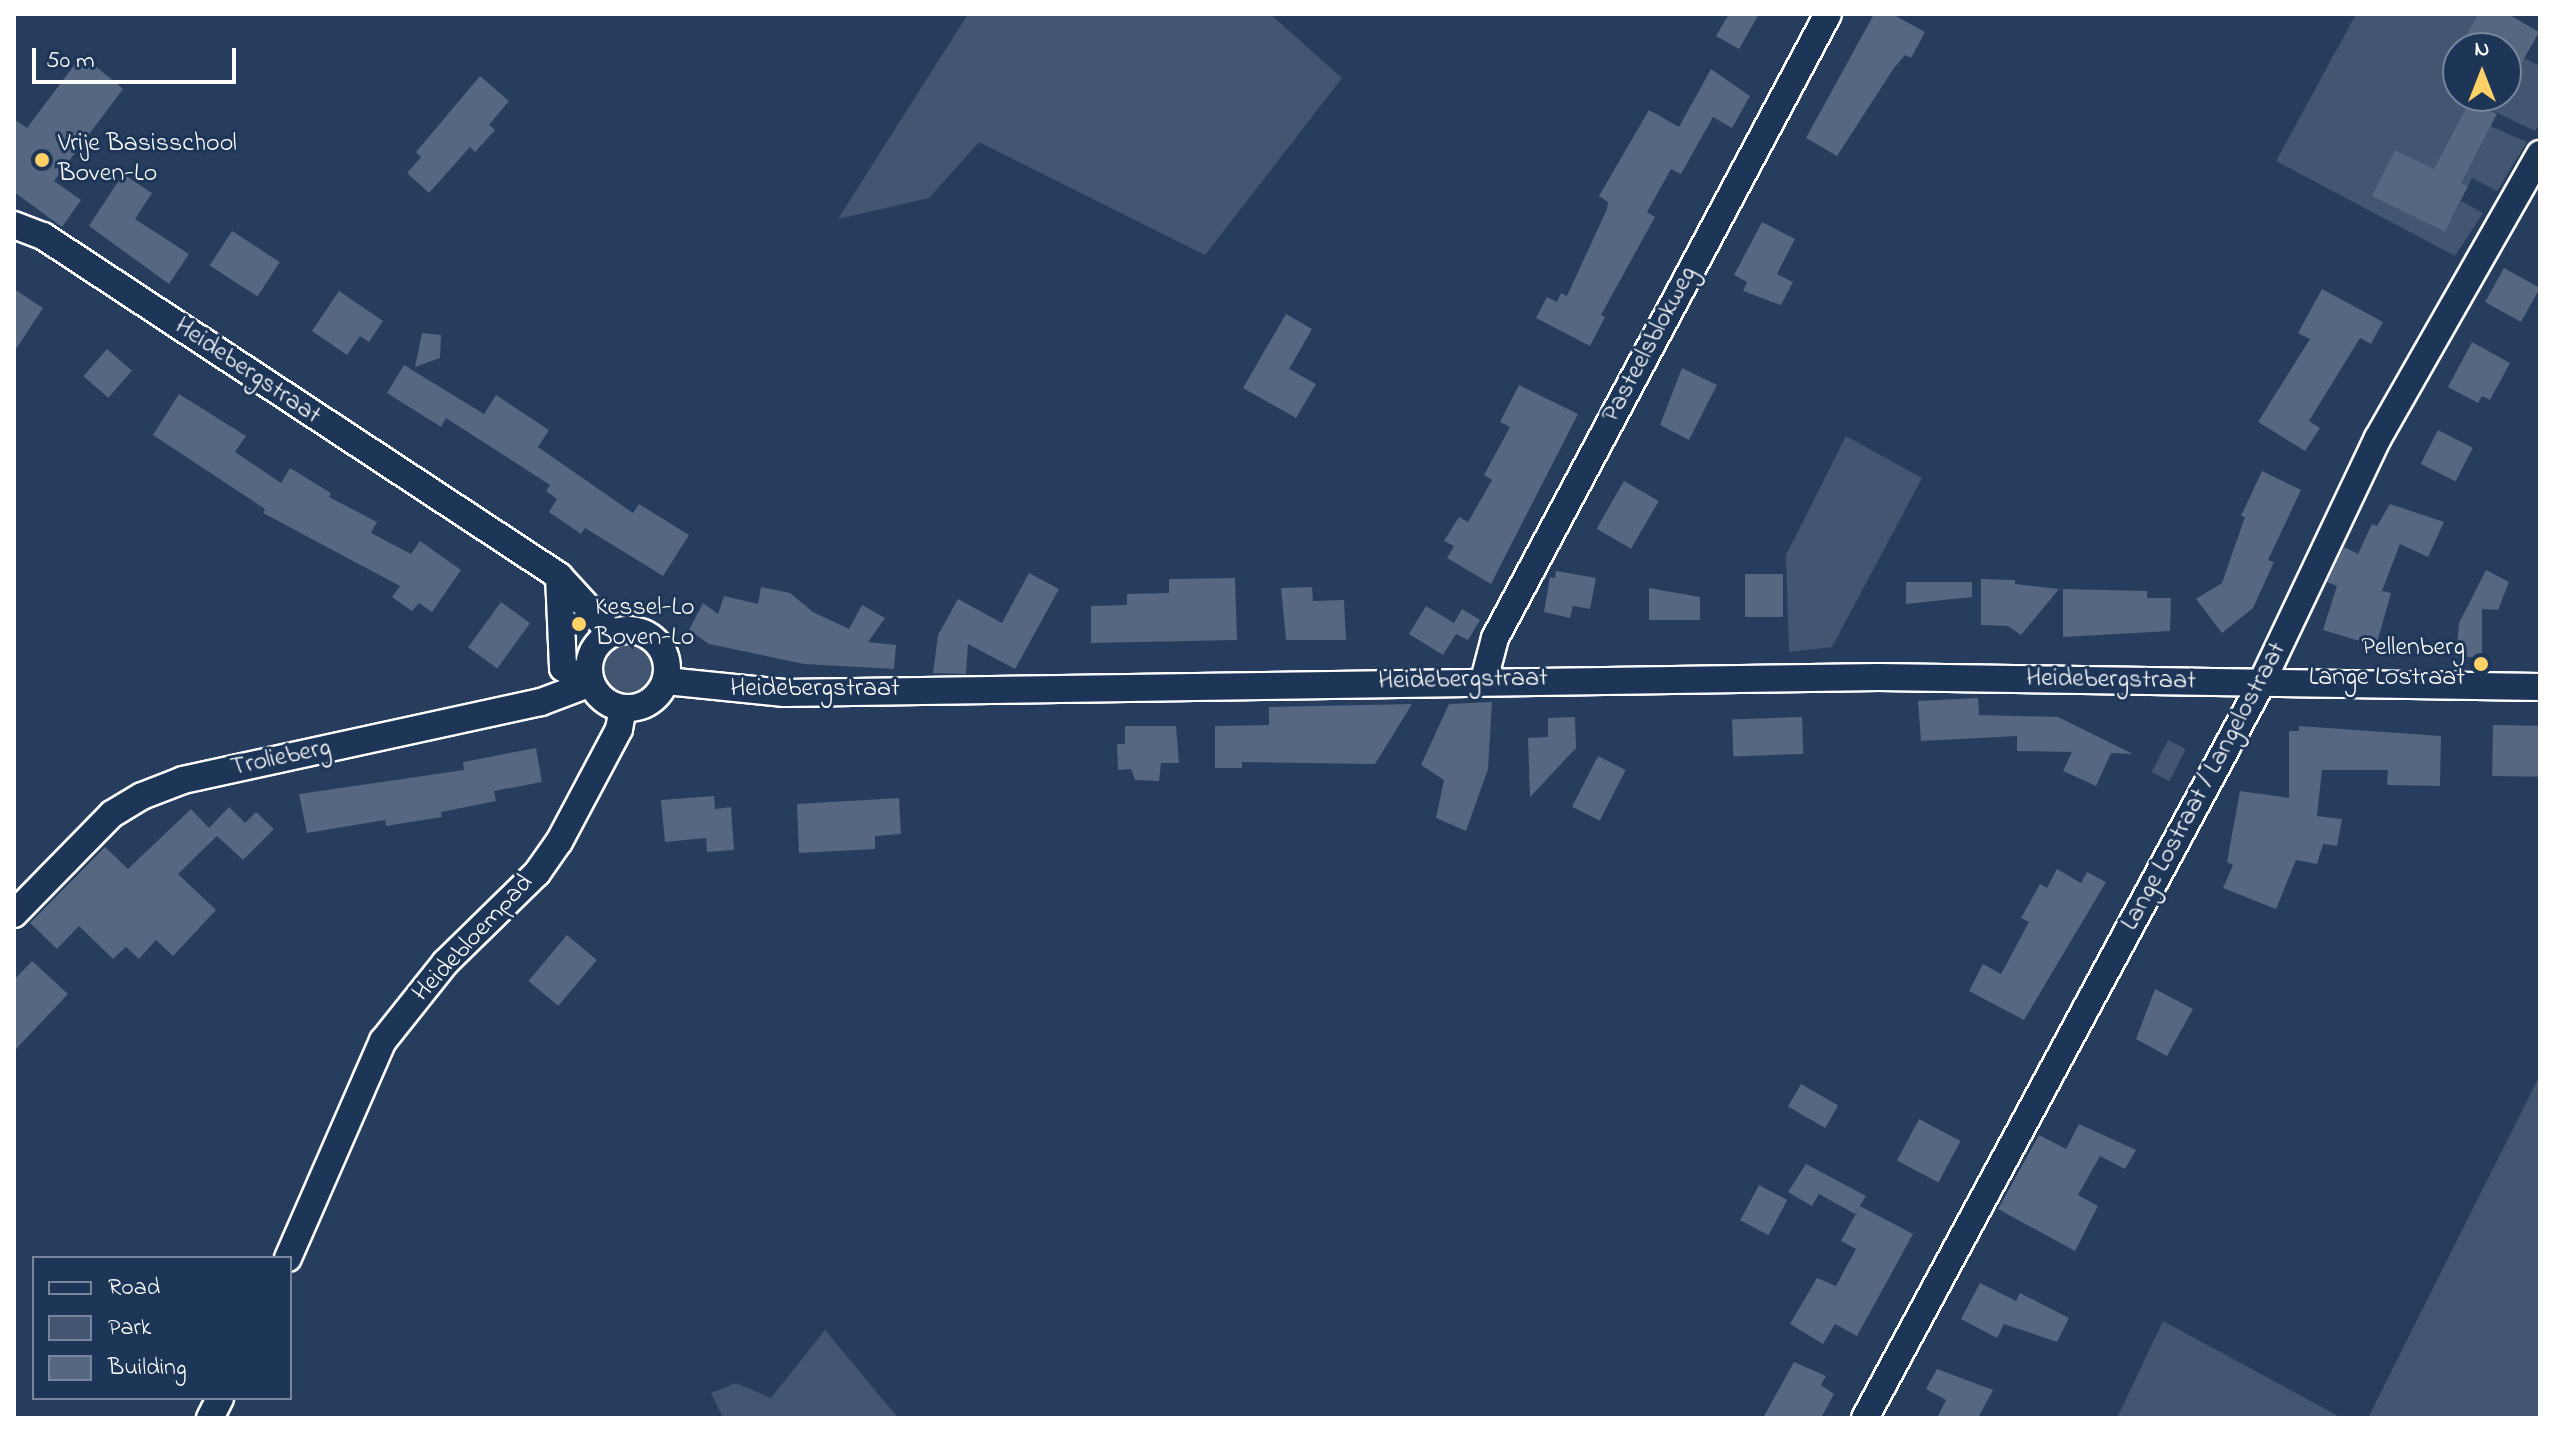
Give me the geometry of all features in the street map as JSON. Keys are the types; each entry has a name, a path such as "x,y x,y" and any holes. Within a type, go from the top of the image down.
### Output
{"street":[{"name":"Pasteelsblokweg","path":"1484,680 1495,638 1828,14"},
{"name":"Lange Lostraat / Langelostraat","path":"1865,1418 2261,684 2378,438 2540,154"},
{"name":"Heidebergstraat","path":"14,225 43,236 559,576 611,633"},
{"path":"559,576 563,668 591,683 603,700 623,709 649,703 666,681 667,660 655,640 632,630 611,633 591,656 591,683"},
{"name":"Heidebergstraat","path":"666,681 784,693 1484,680 1879,677 2540,687"},
{"name":"Trolieberg","path":"14,914 112,814 142,796 183,780 541,702 591,683"},
{"name":"Heidebloempad","path":"289,1256 383,1041 445,963 537,873 559,842 619,729 623,709"},
{"path":"210,1418 219,1400"}],"green space":[{"path":"968,14 1270,14 1342,78 1205,255 979,142 929,198 838,219"},
{"path":"2356,14 2478,14 2471,32 2442,32 2442,112 2464,112 2452,135 2490,126 2527,142 2497,191 2472,178 2468,186 2395,150 2373,196 2445,232 2461,201 2483,213 2455,256 2276,161"},
{"path":"2524,58 2540,66 2540,123 2535,131 2495,112 2522,112"},
{"path":"1846,436 1922,478 1832,647 1789,652 1786,555"},
{"path":"628,642 647,650 655,669 647,688 628,696 609,688 601,669 609,650"},
{"path":"2168,740 2186,749 2169,781 2152,772"},
{"path":"2540,1075 2540,1418 2368,1418"},
{"path":"2163,1321 2342,1418 2117,1418"},
{"path":"825,1330 898,1418 723,1418 711,1393 736,1383 771,1398"}],"building":[{"path":"1729,14 1759,14 1739,49 1716,36"},
{"path":"1874,14 1892,14 1925,32 1911,58 1905,55 1894,68 1837,156 1806,138"},
{"path":"2478,14 2508,14 2539,32 2522,62 2522,32 2468,32"},
{"name":"Vrije Basisschool Boven-Lo","path":"82,55 123,89 54,181 81,200 62,227 14,192 14,119 27,128"},
{"path":"1711,69 1750,96 1732,128 1713,117 1681,174 1671,169 1647,212 1655,217 1601,315 1605,317 1590,346 1536,318 1547,297 1557,302 1561,293 1567,296 1607,209 1608,202 1599,196 1649,110 1679,127"},
{"path":"480,76 509,101 489,125 495,130 475,152 470,147 429,193 407,173 421,157 416,152"},
{"path":"2464,112 2497,114 2461,183 2468,186 2445,232 2372,196 2395,150 2434,169"},
{"path":"123,174 152,193 135,219 189,254 169,284 89,226"},
{"path":"1762,222 1795,239 1777,274 1793,282 1781,305 1743,291 1747,282 1734,275"},
{"path":"232,231 280,262 257,296 210,265"},
{"path":"2504,268 2540,288 2521,322 2485,302"},
{"path":"14,289 43,308 14,352"},
{"path":"2322,289 2383,322 2371,344 2360,338 2309,421 2320,428 2305,451 2258,422 2310,339 2298,333"},
{"path":"339,291 383,321 369,342 360,336 347,355 312,331"},
{"path":"1286,314 1312,329 1289,369 1316,384 1296,418 1243,388"},
{"path":"422,333 441,335 440,358 415,367"},
{"path":"2472,342 2510,363 2490,400 2482,396 2478,403 2448,387"},
{"path":"107,349 132,371 108,398 83,376"},
{"path":"404,365 484,414 496,395 549,430 538,447 633,513 639,504 689,535 663,576 585,528 581,534 549,512 557,499 546,491 550,485 446,418 441,427 387,393"},
{"path":"1682,368 1717,385 1689,440 1660,425"},
{"path":"1519,385 1578,414 1491,584 1447,558 1454,546 1444,541 1459,517 1468,522 1492,480 1484,475 1510,427 1500,422"},
{"path":"179,394 246,436 235,452 281,483 290,468 331,493 329,497 377,522 371,533 411,554 420,541 461,570 432,612 419,603 412,611 392,597 400,586 263,513 265,509 153,435"},
{"path":"2438,430 2473,448 2455,482 2421,464"},
{"path":"2262,471 2301,490 2268,560 2274,562 2253,608 2222,633 2196,599 2222,583 2245,517 2241,516"},
{"path":"1624,481 1659,501 1631,549 1596,529"},
{"path":"2390,504 2444,522 2428,557 2400,544 2382,591 2391,593 2376,646 2323,630 2337,586 2327,582 2344,547 2358,554 2372,524 2377,526"},
{"path":"2486,570 2509,582 2498,610 2482,609 2482,657 2456,657 2459,623"},
{"path":"1556,571 1596,578 1590,609 1573,606 1570,618 1544,612 1550,577 1555,578"},
{"path":"1029,573 1059,589 1015,669 968,644 966,674 933,673 938,635 958,599 1002,623"},
{"path":"1745,574 1783,574 1783,617 1745,617"},
{"path":"1235,578 1237,640 1091,643 1091,606 1127,605 1127,594 1169,593 1169,579"},
{"path":"1981,579 2015,580 2015,584 2059,589 2021,635 2008,626 1981,625"},
{"path":"1906,582 1972,582 1972,597 1906,604"},
{"path":"761,587 790,593 813,612 849,629 862,605 885,618 868,642 896,645 894,669 804,664 709,644 689,630 703,603 718,614 724,596 758,604"},
{"path":"1312,587 1313,601 1344,600 1346,640 1286,640 1281,588"},
{"path":"1649,588 1700,597 1700,620 1649,620"},
{"path":"2063,589 2147,591 2147,598 2171,598 2170,631 2063,637"},
{"path":"501,602 530,623 497,668 468,647"},
{"path":"1426,606 1454,623 1462,609 1480,620 1468,640 1456,634 1443,655 1409,634"},
{"path":"1978,698 1979,715 2058,717 2133,754 2111,753 2096,786 2063,771 2072,752 2017,751 2017,736 1921,741 1918,701"},
{"path":"1492,702 1488,769 1466,831 1436,818 1444,780 1421,765 1449,704"},
{"path":"1412,704 1375,764 1242,762 1242,768 1215,768 1215,726 1269,725 1269,707"},
{"path":"1575,717 1576,748 1530,797 1528,738 1548,737 1548,718"},
{"path":"1802,717 1803,754 1733,756 1732,719"},
{"path":"2493,725 2540,726 2539,777 2492,776"},
{"path":"1125,726 1176,726 1179,763 1161,763 1159,781 1135,780 1131,769 1118,770 1117,744 1125,744"},
{"path":"2299,726 2441,736 2440,786 2387,785 2388,770 2322,770 2317,816 2342,819 2337,846 2323,844 2317,864 2296,860 2276,909 2223,888 2233,865 2227,862 2240,791 2289,798 2289,731 2299,731"},
{"path":"536,748 542,782 494,791 496,801 441,812 442,817 386,826 385,820 307,833 299,794 464,770 463,762"},
{"path":"1598,756 1626,770 1600,821 1572,807"},
{"path":"714,796 715,809 731,807 734,850 707,852 706,838 665,842 661,800"},
{"path":"899,798 901,834 875,836 875,849 799,853 797,804"},
{"path":"229,807 245,823 256,812 274,829 243,860 217,836 178,874 216,910 173,956 156,940 139,959 126,947 113,959 79,926 57,949 30,923 105,847 128,869 191,809 209,828"},
{"path":"2057,869 2081,883 2087,872 2106,882 2024,1020 1969,991 1983,964 2001,974 2029,922 2021,918 2040,884 2047,888"},
{"path":"567,935 597,960 558,1006 528,981"},
{"path":"32,961 68,994 14,1051 14,980"},
{"path":"2155,989 2193,1009 2167,1056 2136,1039"},
{"path":"1801,1084 1838,1106 1825,1128 1788,1107"},
{"path":"1919,1119 1960,1141 1938,1183 1897,1160"},
{"path":"2079,1124 2136,1150 2125,1169 2100,1156 2078,1195 2098,1206 2075,1251 1998,1209 2039,1135 2066,1149"},
{"path":"1806,1164 1866,1196 1855,1214 1819,1194 1812,1206 1788,1192"},
{"path":"1759,1185 1787,1200 1768,1235 1740,1220"},
{"path":"1860,1206 1913,1234 1857,1336 1835,1324 1823,1344 1790,1324 1817,1278 1836,1286 1856,1249 1841,1241"},
{"path":"1980,1283 2016,1301 2020,1293 2069,1318 2057,1342 2004,1324 1997,1338 1961,1319"},
{"path":"1794,1362 1826,1376 1821,1385 1834,1394 1821,1418 1763,1418"},
{"path":"1937,1369 1993,1390 1978,1418 1937,1418 1946,1400 1926,1389"}],"place":[{"name":"Vrije Basisschool Boven-Lo","path":"42,160"},
{"name":"Kessel-Lo Boven-Lo","path":"579,624"},
{"name":"Pellenberg Lange Lostraat","path":"2481,664"}]}
